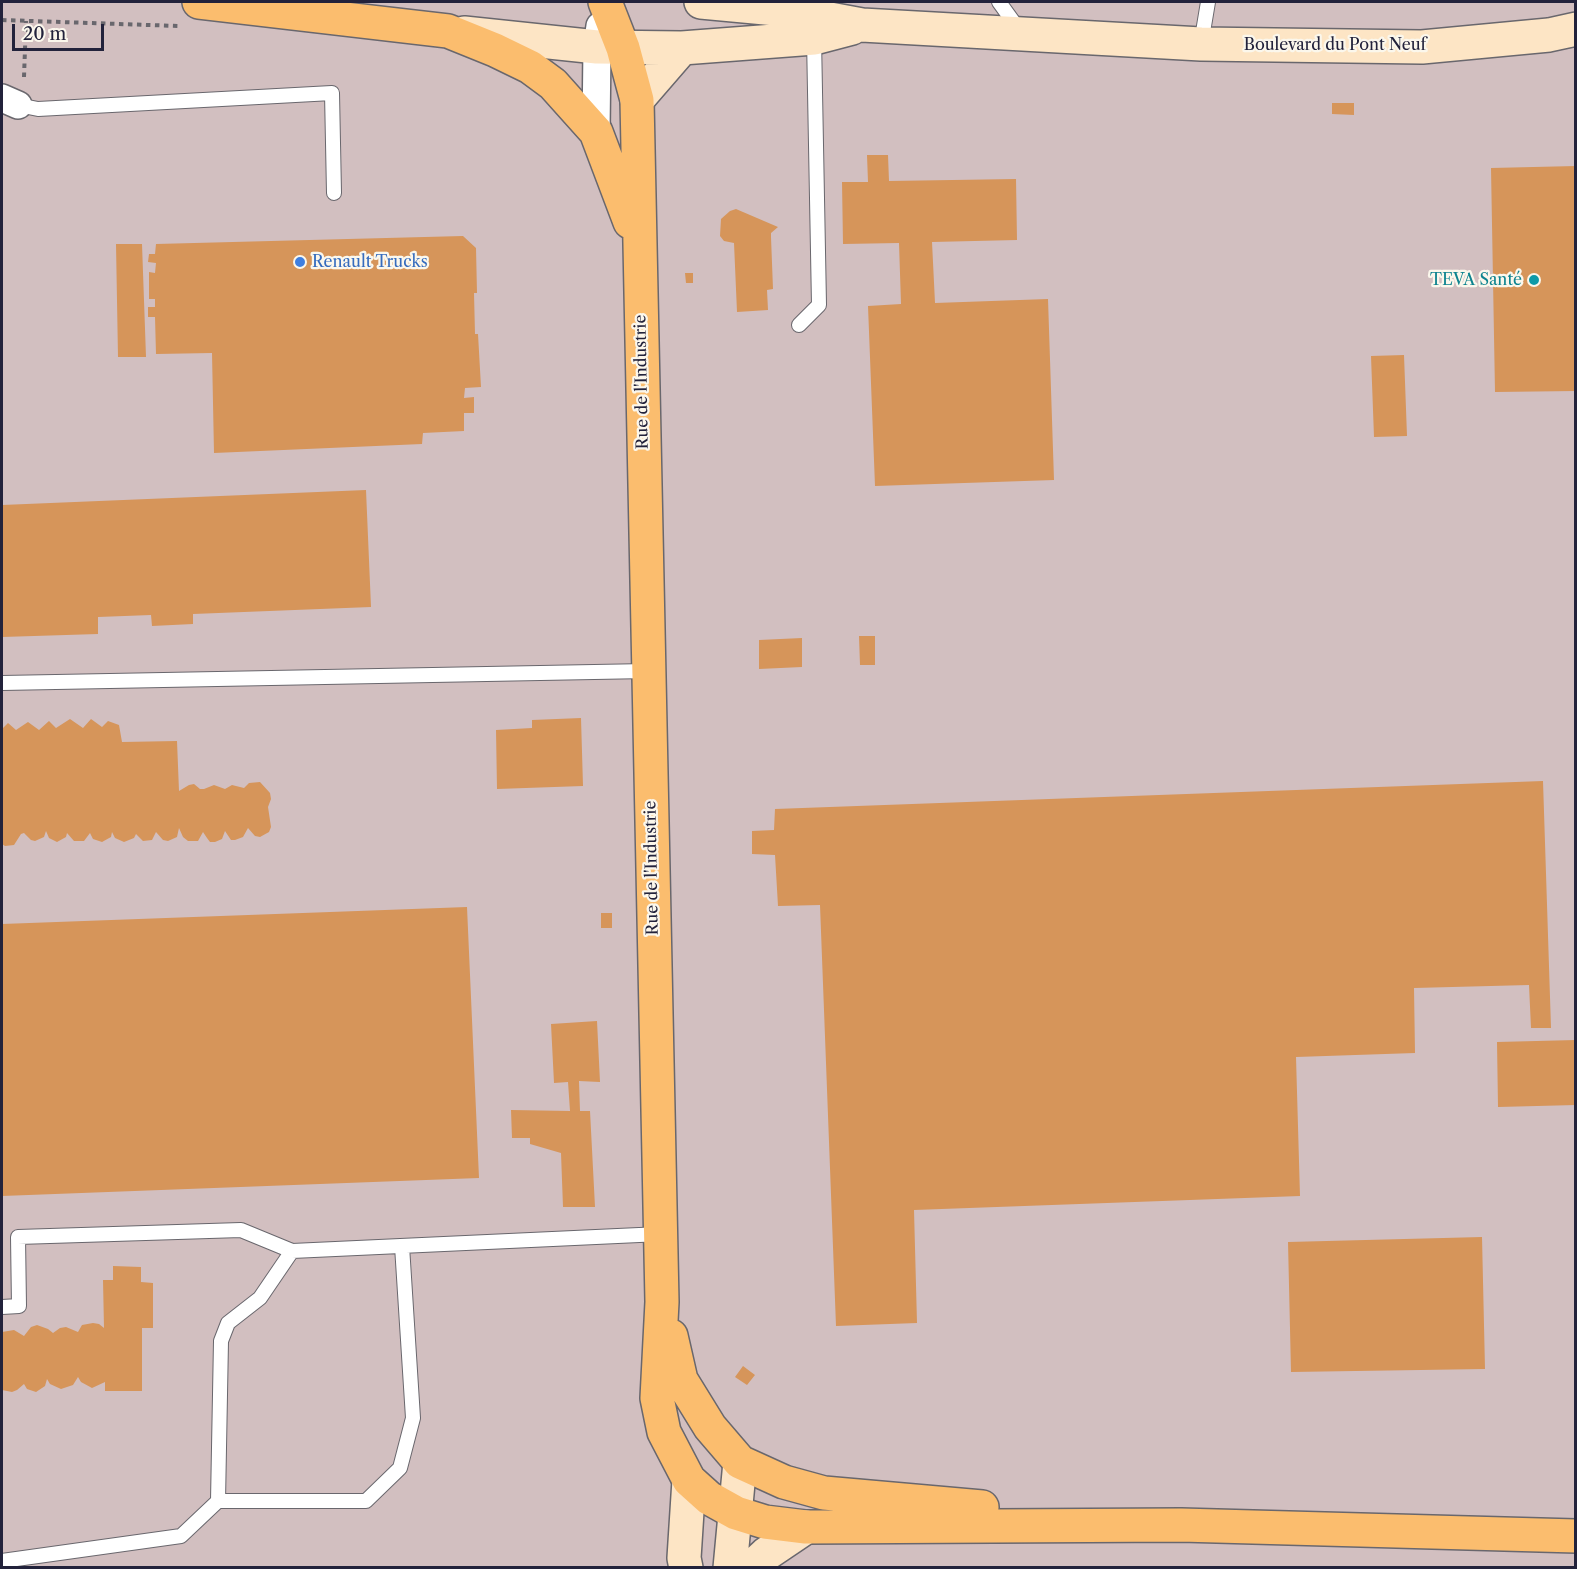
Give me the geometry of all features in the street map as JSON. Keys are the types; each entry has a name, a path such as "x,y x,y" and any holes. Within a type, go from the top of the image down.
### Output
{"main road":[{"name":"Boulevard du Pont Neuf","path":"199,2 216,2"},
{"name":"Boulevard du Pont Neuf","path":"210,2 448,31 530,67 553,84 596,132"},
{"name":"Rue de l'Industrie","path":"604,2 610,48 637,100 661,1234 662,1302 657,1398 664,1432 711,1497"},
{"name":"Rue de l'Industrie","path":"596,132 639,248"},
{"path":"662,1302 681,1380 710,1427 740,1462 784,1482 824,1493 1181,1526"},
{"path":"711,1497 765,1522 806,1527 1181,1526 1575,1536"}],"street":[{"name":"Boulevard du Pont Neuf","path":"701,2 780,5 862,25 1201,44 1422,47 1549,35 1575,29"},
{"name":"Boulevard du Pont Neuf","path":"448,31 610,48 682,48 814,38 862,25"},
{"path":"596,132 610,48"},
{"path":"637,100 682,48"},
{"path":"686,1568 684,1558 686,1525 740,1462"},
{"path":"711,1497 730,1568"},
{"path":"751,1568 766,1554 806,1527"}],"lane":[{"path":"999,2 1023,35"},
{"path":"1201,44 1208,2"},
{"path":"799,325 819,305 814,38"},
{"path":"14,94 38,109 332,93 334,193"},
{"path":"2,683 648,671"},
{"path":"2,1307 19,1306 18,1237 241,1230 292,1251 661,1234"},
{"path":"2,1561 181,1536 219,1501 366,1501 400,1468 413,1418 402,1246"},
{"path":"219,1501 221,1341 228,1323 260,1298 292,1251"}],"path":[{"path":"2,20 23,21 14,94"}],"shaded area":[{"path":"2,2 1575,2 1575,1567 2,1568"}],"building":[{"path":"1332,103 1354,103 1354,115 1332,114"},
{"path":"867,155 888,155 889,181 1016,179 1017,240 932,242 935,303 1048,299 1054,480 875,486 868,306 901,304 899,243 843,244 842,182 868,182"},
{"name":"TEVA Santé","path":"1576,166 1576,391 1495,392 1491,168"},
{"path":"736,209 778,227 771,233 773,289 767,290 768,310 737,312 734,243 724,241 720,236 721,219"},
{"path":"463,236 476,248 475,334 478,334 481,387 465,388 464,398 474,397 474,413 464,413 464,431 423,433 422,444 214,453 212,353 156,354 155,317 148,317 148,307 155,307 155,299 149,299 149,272 155,273 156,263 148,262 149,254 155,254 156,244"},
{"path":"116,244 142,244 146,357 118,357"},
{"path":"685,273 693,273 693,283 686,283"},
{"path":"1404,355 1407,436 1374,437 1371,356"},
{"path":"366,490 371,607 193,614 193,624 152,626 151,615 98,617 98,634 2,637 2,505"},
{"path":"859,636 875,636 875,665 860,665"},
{"path":"802,638 802,667 759,669 759,640"},
{"path":"581,718 583,786 497,789 496,730 532,728 532,720"},
{"path":"70,719 83,728 91,719 102,727 108,721 119,725 122,742 177,741 179,791 194,784 200,789 214,785 225,789 232,785 244,788 249,783 260,782 270,793 271,799 268,807 271,827 269,832 260,837 255,836 248,828 243,837 231,840 225,831 222,839 215,842 210,842 203,832 198,841 188,841 183,837 179,828 177,837 168,841 163,840 156,832 152,840 143,841 136,834 134,838 124,842 115,838 112,832 111,837 102,842 93,839 90,833 84,841 74,841 67,833 66,837 57,842 49,838 46,831 44,837 35,841 24,833 21,834 14,845 5,846 2,844 2,729 8,723 16,730 28,722 39,730 49,721 56,728"},
{"path":"1543,781 1551,1028 1531,1028 1529,985 1414,988 1415,1053 1296,1057 1300,1196 914,1210 917,1323 836,1326 820,905 778,906 775,855 752,854 752,831 774,830 775,809"},
{"path":"467,907 479,1178 2,1196 2,924"},
{"path":"601,913 612,913 612,928 601,928"},
{"path":"597,1021 600,1082 579,1081 580,1111 590,1111 595,1207 563,1207 561,1153 530,1144 530,1138 512,1138 511,1110 570,1111 568,1082 554,1083 551,1024"},
{"path":"1576,1040 1576,1105 1498,1107 1497,1042"},
{"path":"1482,1237 1485,1369 1291,1372 1288,1242"},
{"path":"113,1266 141,1267 141,1282 153,1283 153,1328 142,1328 142,1391 105,1391 105,1382 92,1388 81,1382 78,1377 73,1385 61,1389 50,1384 47,1379 45,1386 36,1392 27,1389 24,1384 12,1392 2,1390 2,1332 14,1330 24,1336 31,1327 37,1325 53,1333 66,1327 78,1332 82,1325 93,1323 104,1328 103,1280 113,1280"},
{"path":"743,1366 755,1375 747,1385 735,1377"}],"place":[{"name":"Renault Trucks","path":"300,262"},
{"name":"TEVA Santé","path":"1534,280"}]}
